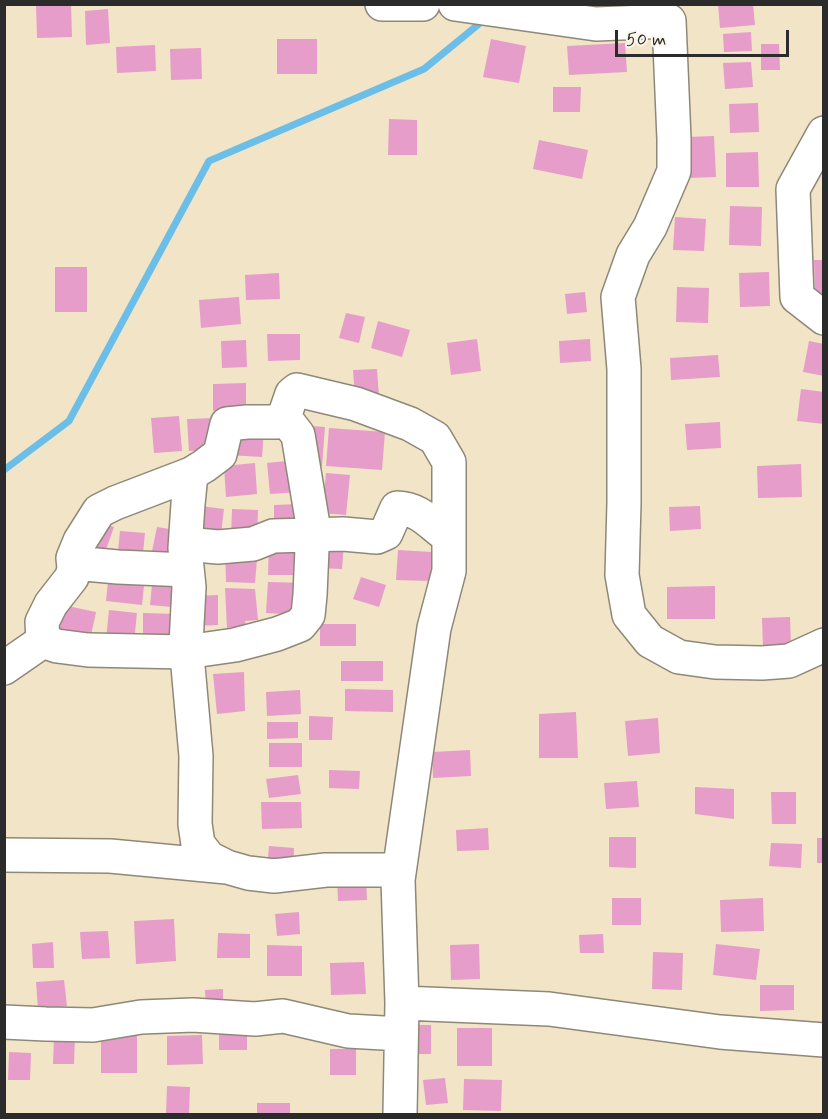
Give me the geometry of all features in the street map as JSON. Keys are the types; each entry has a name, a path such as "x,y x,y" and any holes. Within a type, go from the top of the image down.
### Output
{"street":[{"path":"382,4 423,4"},
{"path":"466,6 596,24 669,21 674,171 650,227 633,255 618,297 624,369 622,574 629,615 650,641 679,657 715,662 789,661 824,645"},
{"path":"824,133 793,189 797,297 824,318"},
{"path":"43,641 42,622 51,603 72,577 73,558 80,541 99,511 191,474 204,466 220,454 227,424 277,422 284,417 292,393 297,390 356,404 410,424 435,438 449,462 449,572 434,628 398,880 402,1018 400,1114"},
{"path":"43,641 57,646 88,650 186,652 235,645 277,634 300,625 308,615 313,525 298,435 284,417"},
{"path":"191,474 186,557 189,587 186,652 196,756 195,824 198,844 209,858 227,867"},
{"path":"74,563 118,567 186,557 218,547 253,544 273,536 343,534 377,537 386,533 397,508 408,508 421,514 449,537"},
{"path":"4,668 43,641"},
{"path":"4,855 110,856 227,867 248,873 274,876 326,870 399,870"},
{"path":"4,1022 93,1025 141,1017 255,1018 283,1016 348,1031 402,1018 549,1009 720,1032 824,1040"}],"building":[{"path":"71,4 72,37 37,38 36,5"},
{"path":"718,4 753,4 755,25 720,28"},
{"path":"108,9 110,43 86,45 85,11"},
{"path":"751,32 752,51 724,52 723,34"},
{"path":"277,39 317,39 317,74 277,74"},
{"path":"491,39 526,46 519,83 483,77"},
{"path":"625,43 627,72 569,75 567,46"},
{"path":"761,44 779,44 780,70 761,70"},
{"path":"155,45 156,71 117,73 116,47"},
{"path":"201,48 202,79 171,80 170,49"},
{"path":"751,62 753,87 725,89 723,63"},
{"path":"553,87 581,87 580,112 553,112"},
{"path":"758,103 759,132 730,133 729,104"},
{"path":"389,119 417,120 417,155 388,155"},
{"path":"714,136 716,177 689,178 687,137"},
{"path":"539,140 588,150 582,179 533,169"},
{"path":"758,152 759,187 726,187 726,153"},
{"path":"730,206 762,207 761,246 729,245"},
{"path":"675,217 706,219 704,251 673,250"},
{"path":"814,260 824,260 824,293 815,293"},
{"path":"55,267 87,267 87,312 55,312"},
{"path":"769,272 770,306 740,307 739,273"},
{"path":"279,273 280,299 246,300 245,275"},
{"path":"677,287 709,288 708,323 676,322"},
{"path":"585,292 587,312 567,314 565,294"},
{"path":"239,297 241,324 201,328 199,300"},
{"path":"346,313 365,317 359,343 339,338"},
{"path":"378,321 410,330 402,357 371,348"},
{"path":"267,334 300,334 300,360 268,361"},
{"path":"477,339 481,371 451,375 447,343"},
{"path":"590,339 591,361 560,363 559,341"},
{"path":"246,340 247,367 222,368 221,341"},
{"path":"809,341 824,344 824,376 803,372"},
{"path":"718,355 720,377 671,380 670,358"},
{"path":"377,369 379,397 355,399 353,370"},
{"path":"246,383 246,412 213,411 213,384"},
{"path":"801,389 824,392 824,424 797,421"},
{"path":"179,416 182,451 154,453 151,418"},
{"path":"216,418 217,450 189,451 187,419"},
{"path":"720,422 721,448 687,450 685,424"},
{"path":"311,426 325,427 322,466 309,465"},
{"path":"229,427 264,429 262,457 228,455"},
{"path":"329,428 385,432 382,470 326,466"},
{"path":"296,460 299,492 270,494 267,463"},
{"path":"255,463 257,494 226,497 224,466"},
{"path":"801,464 802,497 758,498 757,466"},
{"path":"326,473 350,475 346,515 322,513"},
{"path":"299,504 300,529 274,529 274,505"},
{"path":"193,505 224,509 220,542 189,540"},
{"path":"700,506 701,529 670,531 669,507"},
{"path":"232,509 258,510 257,538 231,537"},
{"path":"97,522 114,527 103,558 86,552"},
{"path":"157,527 182,531 177,559 151,556"},
{"path":"120,531 145,533 142,563 117,561"},
{"path":"320,541 344,542 342,569 318,568"},
{"path":"269,542 299,543 298,575 268,575"},
{"path":"225,549 257,559 255,583 226,582"},
{"path":"398,550 432,552 430,581 396,580"},
{"path":"109,572 145,576 142,605 106,601"},
{"path":"153,575 185,578 182,608 150,605"},
{"path":"361,577 386,585 379,607 353,599"},
{"path":"268,582 305,583 302,615 266,613"},
{"path":"715,586 715,619 667,619 667,587"},
{"path":"225,588 255,589 258,620 245,621 246,626 227,628"},
{"path":"218,595 218,625 194,626 194,596"},
{"path":"63,605 96,612 90,640 57,632"},
{"path":"109,610 137,613 134,642 106,639"},
{"path":"143,613 178,614 177,640 143,639"},
{"path":"790,617 791,647 763,648 762,618"},
{"path":"320,624 356,624 356,646 320,646"},
{"path":"341,661 383,661 383,681 341,681"},
{"path":"244,672 245,711 217,714 213,674"},
{"path":"345,689 393,690 393,712 345,711"},
{"path":"300,690 301,714 267,716 266,692"},
{"path":"576,712 578,758 539,758 539,714"},
{"path":"309,716 333,717 332,740 309,740"},
{"path":"658,718 660,753 628,756 625,721"},
{"path":"267,722 298,722 298,738 267,739"},
{"path":"269,743 302,743 302,767 269,767"},
{"path":"470,750 471,776 433,778 432,752"},
{"path":"329,770 360,771 359,789 329,788"},
{"path":"298,775 301,794 269,798 266,779"},
{"path":"637,781 639,807 606,809 604,783"},
{"path":"695,787 734,789 734,819 695,814"},
{"path":"771,792 796,792 796,824 772,824"},
{"path":"261,802 301,802 302,828 262,829"},
{"path":"488,828 489,850 457,851 456,830"},
{"path":"609,837 636,837 636,868 609,867"},
{"path":"817,838 824,838 824,863 817,863"},
{"path":"771,843 802,844 801,868 769,866"},
{"path":"269,846 294,848 293,872 267,871"},
{"path":"337,874 366,874 367,900 338,901"},
{"path":"612,898 641,898 641,925 612,925"},
{"path":"763,898 764,931 721,932 720,900"},
{"path":"299,912 300,934 277,936 275,914"},
{"path":"174,919 176,961 136,964 134,921"},
{"path":"108,931 110,958 82,959 80,932"},
{"path":"218,933 250,934 250,958 217,958"},
{"path":"603,934 604,953 580,953 579,935"},
{"path":"53,942 54,968 33,968 32,944"},
{"path":"479,944 480,979 451,980 450,945"},
{"path":"716,944 760,949 756,980 713,975"},
{"path":"267,945 302,946 302,976 267,976"},
{"path":"653,952 683,953 682,990 652,989"},
{"path":"364,962 366,994 331,995 330,963"},
{"path":"64,980 67,1006 38,1009 36,982"},
{"path":"760,985 794,985 794,1010 760,1011"},
{"path":"223,989 223,1008 206,1009 205,990"},
{"path":"219,1024 247,1024 247,1050 219,1050"},
{"path":"404,1025 431,1025 431,1054 404,1054"},
{"path":"457,1028 492,1028 492,1066 457,1066"},
{"path":"137,1034 137,1073 101,1073 101,1035"},
{"path":"54,1035 75,1036 74,1064 53,1064"},
{"path":"202,1035 203,1064 167,1065 167,1036"},
{"path":"330,1049 356,1049 356,1075 330,1075"},
{"path":"9,1052 31,1053 30,1080 8,1080"},
{"path":"445,1078 448,1103 426,1105 423,1080"},
{"path":"464,1079 502,1080 501,1111 463,1110"},
{"path":"167,1086 190,1087 189,1114 166,1113"},
{"path":"257,1103 290,1103 290,1114 257,1114"}],"waterway":[{"path":"4,470 69,421 209,161 424,69 485,19"}]}
